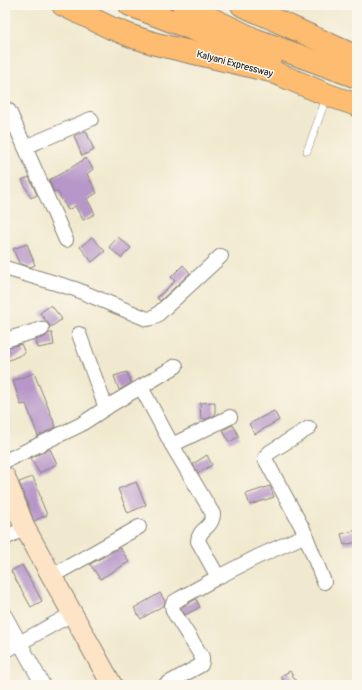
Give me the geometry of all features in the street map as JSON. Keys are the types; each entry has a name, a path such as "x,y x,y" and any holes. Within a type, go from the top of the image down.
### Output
{"highway":[{"name":"Kalyani Expressway","path":"63,5 111,28 156,44 271,71 328,95 357,105"},
{"path":"130,5 357,93"},
{"path":"183,5 254,39 357,78"},
{"path":"242,5 357,57"}],"street":[{"path":"5,108 9,111 66,240"},
{"path":"25,148 91,119"},
{"path":"5,268 74,289 147,320 157,315 221,256"},
{"path":"5,340 42,329"},
{"path":"79,334 106,408"},
{"path":"5,461 80,425 176,366"},
{"path":"141,387 172,445 213,514 210,524 198,537 198,540 218,577"},
{"path":"172,445 230,417"},
{"path":"310,428 270,452 265,458 306,535 324,582"},
{"path":"5,477 25,528 112,685"},
{"path":"52,576 139,527"},
{"path":"5,538 25,528"},
{"path":"165,685 196,669 201,665 202,661 202,657 173,610 172,606 174,602 257,557 306,535"},
{"path":"5,651 72,614"},
{"path":"5,616 43,685"}],"lane":[{"path":"307,150 328,95"}],"building":[{"path":"86,131 94,150 82,156 74,136"},
{"path":"86,158 93,169 87,174 97,193 87,199 95,214 83,220 75,206 68,210 57,191 54,192 49,180"},
{"path":"29,177 37,195 31,198 22,180"},
{"path":"92,237 105,251 92,262 80,247"},
{"path":"118,237 131,248 121,258 109,247"},
{"path":"27,244 35,265 30,267 19,263 13,249"},
{"path":"183,265 190,273 160,301 157,298 175,281 171,277"},
{"path":"51,305 62,319 51,327 40,313"},
{"path":"49,333 52,333 54,345 38,348 36,340 45,337"},
{"path":"21,344 25,353 5,362 5,348"},
{"path":"127,372 131,383 119,390 114,376"},
{"path":"34,373 56,427 38,436 26,404 21,405 13,381"},
{"path":"215,402 215,415 207,419 201,419 200,403"},
{"path":"274,411 279,420 255,434 249,424"},
{"path":"233,425 239,437 229,442 223,430"},
{"path":"50,449 57,464 39,473 31,458"},
{"path":"207,455 212,465 198,473 193,464"},
{"path":"33,477 47,515 34,521 19,482"},
{"path":"136,482 146,505 128,513 118,489"},
{"path":"270,486 274,497 250,505 246,494"},
{"path":"357,530 357,542 344,545 341,534"},
{"path":"120,548 129,562 100,579 90,564"},
{"path":"22,565 42,601 31,607 11,571"},
{"path":"160,593 165,601 164,605 141,619 134,608"},
{"path":"196,599 200,607 185,615 181,608"},
{"path":"290,671 298,685 286,685 281,676"}]}
